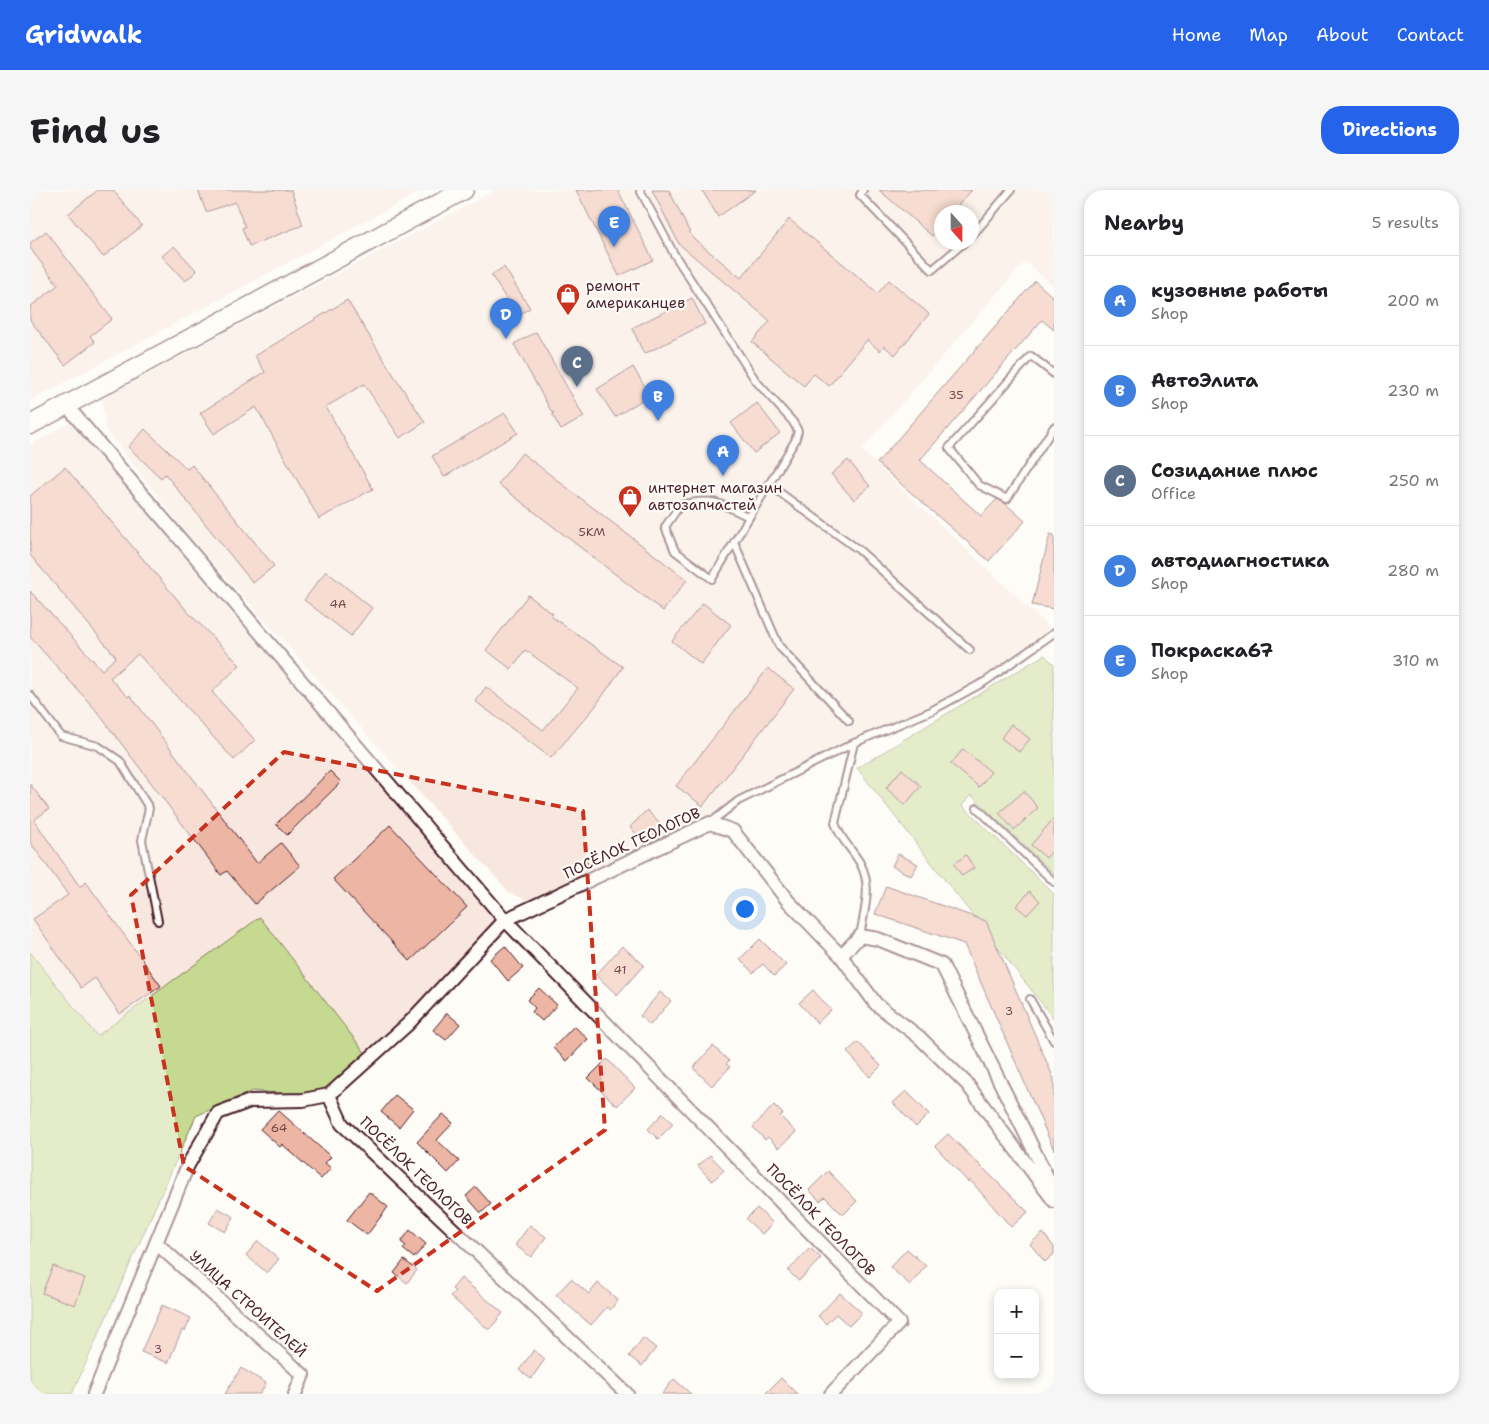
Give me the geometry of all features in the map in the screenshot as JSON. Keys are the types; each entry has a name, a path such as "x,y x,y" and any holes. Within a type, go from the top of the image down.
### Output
{"street":[{"path":"30,425 457,192"},
{"path":"66,405 505,920"},
{"name":"ПОСЁЛОК ГЕОЛОГОВ","path":"627,1394 342,1124 329,1096 408,1024 505,920 710,823 734,831 788,901 841,956 876,1004 919,1037 967,1084 1054,1200"},
{"name":"ПОСЁЛОК ГЕОЛОГОВ","path":"505,920 899,1323 831,1394"},
{"path":"841,956 860,936 878,939 942,965 1054,1192"},
{"path":"94,1394 188,1165 218,1113 250,1101 303,1100 329,1096"},
{"name":"УЛИЦА СТРОИТЕЛЕЙ","path":"156,1243 303,1375 295,1394"}],"lane":[{"path":"640,190 674,254 756,381 793,422 798,432 795,441 712,579 675,551 665,527 680,505 701,500 718,502 749,517"},
{"path":"864,190 860,195 932,270 956,250"},
{"path":"979,228 1010,190"},
{"path":"1054,374 1031,356 949,448 979,485 1007,498 1054,427"},
{"path":"768,484 859,550 970,650"},
{"path":"734,542 779,646 849,722"},
{"path":"710,823 738,801 854,743 931,712 986,681 1054,633"},
{"path":"30,695 60,736 98,746 120,760 149,808 142,840 158,921"},
{"path":"854,743 835,823 838,832 860,863 868,882 860,936"},
{"path":"977,808 1054,882"},
{"path":"1030,999 1054,1041"}],"highlighted area":[{"path":"284,752 583,811 605,1130 377,1291 184,1166 131,895"}],"shaded area":[{"path":"30,190 423,190 30,401"},
{"path":"496,190 1054,190 1054,286 1025,261 861,450 1053,631 989,677 708,817 528,901 508,891 189,536 106,430 102,398"},
{"path":"74,420 505,925 370,1059 261,917 97,1036 30,952 30,445"}],"green space":[{"path":"1044,655 1054,664 1054,874 971,795 962,805 1054,894 1054,1019 857,768"},
{"path":"260,917 370,1059 317,1096 252,1091 196,1116 72,1394 30,1394 30,952 97,1036"}],"building":[{"path":"98,190 113,190 142,226 103,257 68,214"},
{"path":"198,190 291,190 303,225 249,246 242,228 245,227 235,202 206,212"},
{"path":"576,190 618,190 653,260 619,276"},
{"path":"652,190 669,190 692,237 741,278 789,219 878,293 889,280 929,314 895,355 884,346 880,351 867,340 829,386 814,374 804,386 752,342 770,321 679,244"},
{"path":"702,190 756,190 718,217"},
{"path":"879,190 972,190 958,205 934,205 934,234 932,236"},
{"path":"46,231 112,319 90,336 95,342 65,365 30,320 30,307 58,285 30,248 30,243"},
{"path":"174,246 197,271 185,281 162,256"},
{"path":"504,267 530,308 517,316 491,275"},
{"path":"1035,281 1054,298 1054,330 1042,320 920,460 981,516 997,499 1006,504 1025,521 989,561 877,463"},
{"path":"692,298 705,324 644,354 632,328"},
{"path":"347,300 425,422 400,438 364,384 326,407 373,489 319,519 256,407 214,434 200,413 265,372 255,356"},
{"path":"536,332 584,417 561,430 552,414 554,412 552,413 514,344"},
{"path":"633,367 650,395 615,417 597,389"},
{"path":"757,403 780,433 754,453 731,423"},
{"path":"505,413 518,433 444,477 432,456"},
{"path":"145,429 187,469 192,465 274,566 253,583 165,474 161,478 128,447"},
{"path":"522,453 687,580 663,611 498,484"},
{"path":"848,460 870,486 854,500 831,474"},
{"path":"65,467 188,612 240,665 212,692 255,740 234,760 138,654 110,678 128,697 130,695 257,863 281,843 300,866 255,904 227,871 221,875 95,709 30,637 30,591 102,670 116,657 30,555 30,496"},
{"path":"1050,534 1054,535 1054,609 1032,605"},
{"path":"326,571 372,608 351,636 304,600"},
{"path":"528,595 553,614 551,616 623,667 594,708 551,758 475,701 486,687 543,730 578,688 525,650 511,669 486,650"},
{"path":"703,603 731,625 701,664 672,641"},
{"path":"768,668 794,689 703,806 676,786"},
{"path":"1011,724 1030,739 1019,752 1001,738"},
{"path":"963,749 991,772 979,787 951,764"},
{"path":"902,769 921,786 905,805 886,788"},
{"path":"330,771 341,782 287,835 276,824"},
{"path":"30,784 49,809 34,820 80,887 86,882 161,986 120,1014 95,978 81,988 33,919 68,895 30,842"},
{"path":"1024,791 1038,808 1014,830 999,813"},
{"path":"647,810 662,826 645,843 630,827"},
{"path":"1054,818 1054,849 1046,858 1031,845"},
{"path":"390,825 467,907 410,961 333,879"},
{"path":"898,854 918,864 911,876 892,866"},
{"path":"966,855 974,868 962,876 954,864"},
{"path":"886,886 986,921 1054,1079 1054,1150 964,944 875,914"},
{"path":"1030,891 1040,901 1027,915 1016,906"},
{"path":"760,939 786,965 774,976 763,964 753,973 740,959"},
{"path":"505,946 523,968 508,981 490,959"},
{"path":"622,946 644,965 617,995 596,975"},
{"path":"539,988 557,1005 542,1021 532,1012 535,1008 527,1000"},
{"path":"813,990 831,1010 817,1023 799,1003"},
{"path":"660,992 671,1001 650,1025 640,1016"},
{"path":"447,1013 460,1024 446,1040 433,1030"},
{"path":"574,1026 588,1039 567,1061 553,1048"},
{"path":"858,1042 881,1066 870,1077 847,1052"},
{"path":"713,1046 729,1061 726,1064 730,1067 712,1086 693,1068"},
{"path":"607,1059 635,1088 617,1106 588,1078"},
{"path":"906,1091 929,1114 916,1127 893,1103"},
{"path":"395,1095 413,1109 399,1127 381,1112"},
{"path":"774,1105 783,1114 780,1116 796,1132 779,1148 768,1137 765,1140 753,1127"},
{"path":"278,1110 331,1157 325,1163 331,1168 321,1179 282,1144 280,1147 260,1129"},
{"path":"663,1113 673,1124 658,1139 648,1129"},
{"path":"443,1114 453,1123 437,1140 459,1161 448,1173 417,1142"},
{"path":"948,1134 1028,1212 1011,1227 970,1180 968,1182 935,1146"},
{"path":"710,1155 724,1170 712,1181 698,1166"},
{"path":"828,1171 857,1201 843,1215 825,1197 820,1201 809,1190"},
{"path":"476,1187 491,1204 481,1213 466,1196"},
{"path":"369,1192 388,1207 367,1235 347,1220"},
{"path":"218,1208 234,1217 225,1232 209,1223"},
{"path":"757,1208 773,1223 762,1234 746,1219"},
{"path":"530,1225 546,1237 531,1257 515,1245"},
{"path":"410,1230 426,1244 414,1258 403,1249 406,1246 401,1242"},
{"path":"1043,1233 1054,1247 1054,1254 1045,1262 1030,1244"},
{"path":"258,1241 279,1259 267,1273 246,1255"},
{"path":"810,1248 821,1258 799,1281 788,1271"},
{"path":"907,1249 926,1266 910,1285 890,1267"},
{"path":"404,1260 417,1270 407,1283 394,1273"},
{"path":"53,1266 85,1278 75,1305 42,1293"},
{"path":"461,1278 503,1313 489,1330 450,1296 455,1291 452,1289"},
{"path":"571,1279 589,1294 598,1283 618,1300 610,1310 607,1307 591,1325 556,1295"},
{"path":"840,1293 862,1313 849,1326 836,1314 826,1324 818,1316"},
{"path":"162,1305 191,1318 185,1331 182,1330 168,1363 141,1352"},
{"path":"643,1338 656,1348 642,1366 629,1356"},
{"path":"534,1350 545,1359 531,1379 519,1370"},
{"path":"241,1368 266,1383 260,1394 225,1394"},
{"path":"781,1378 797,1394 765,1394"},
{"path":"674,1379 691,1394 662,1394"}],"place":[{"name":"Покраска67","path":"614,247"},
{"name":"ремонт американцев","path":"568,316"},
{"name":"автодиагностика","path":"506,339"},
{"name":"Созидание плюс","path":"577,387"},
{"name":"АвтоЭлита","path":"658,421"},
{"name":"кузовные работы","path":"723,476"},
{"name":"интернет магазин автозапчастей","path":"630,518"}]}
